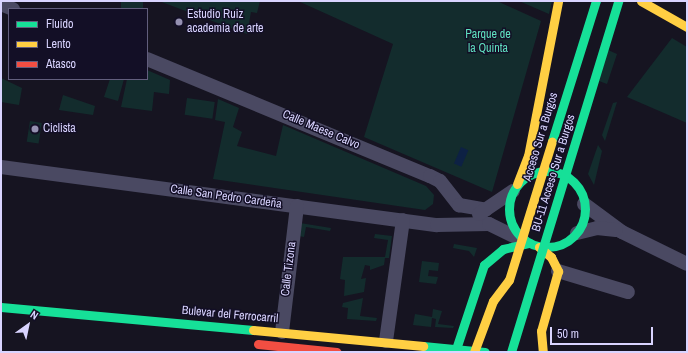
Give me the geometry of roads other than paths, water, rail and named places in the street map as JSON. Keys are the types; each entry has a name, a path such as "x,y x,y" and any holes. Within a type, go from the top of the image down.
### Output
{"main road":[{"path":"543,352 541,330 558,271 551,257 539,247 526,242 509,217 515,188 528,156 533,120 556,24 558,1"},
{"path":"556,24 568,1"},
{"name":"Acceso Sur a Burgos","path":"474,352 493,301 509,280 596,1"},
{"name":"BU-11 Acceso Sur a Burgos","path":"511,352 618,1"},
{"path":"641,1 654,6 687,27"},
{"path":"654,6 674,8"},
{"path":"533,120 545,149 560,173 577,187 584,204 577,233 562,245 539,247"},
{"path":"515,188 534,172 560,173"},
{"path":"456,350 484,265 503,249 526,242"},
{"name":"Bulevar del Ferrocarril","path":"1,307 388,341 456,350 485,352"},
{"name":"Bulevar del Ferrocarril","path":"327,351 338,346 388,341"},
{"name":"Bulevar del Ferrocarril","path":"245,342 337,352"}],"street":[{"path":"1,5 2,1"},
{"name":"Calle Maese Calvo","path":"148,59 430,176 440,181 459,205 486,210"},
{"name":"Calle San Pedro Cardeña","path":"1,167 451,226 489,224 526,242"},
{"path":"451,226 486,210 515,188"},
{"path":"584,204 622,232 687,264"},
{"name":"Calle Tizona","path":"282,332 297,206"},
{"path":"388,341 403,220"},
{"path":"577,233 597,228 622,232"},
{"path":"558,271 628,292"}],"water":[{"path":"461,147 468,150 461,167 454,164"}],"place":[{"name":"Estudio Ruiz academia de arte","path":"179,22"},
{"name":"Ciclista","path":"35,129"}],"park label":[{"name":"Parque de la Quinta","path":"488,42"}]}
